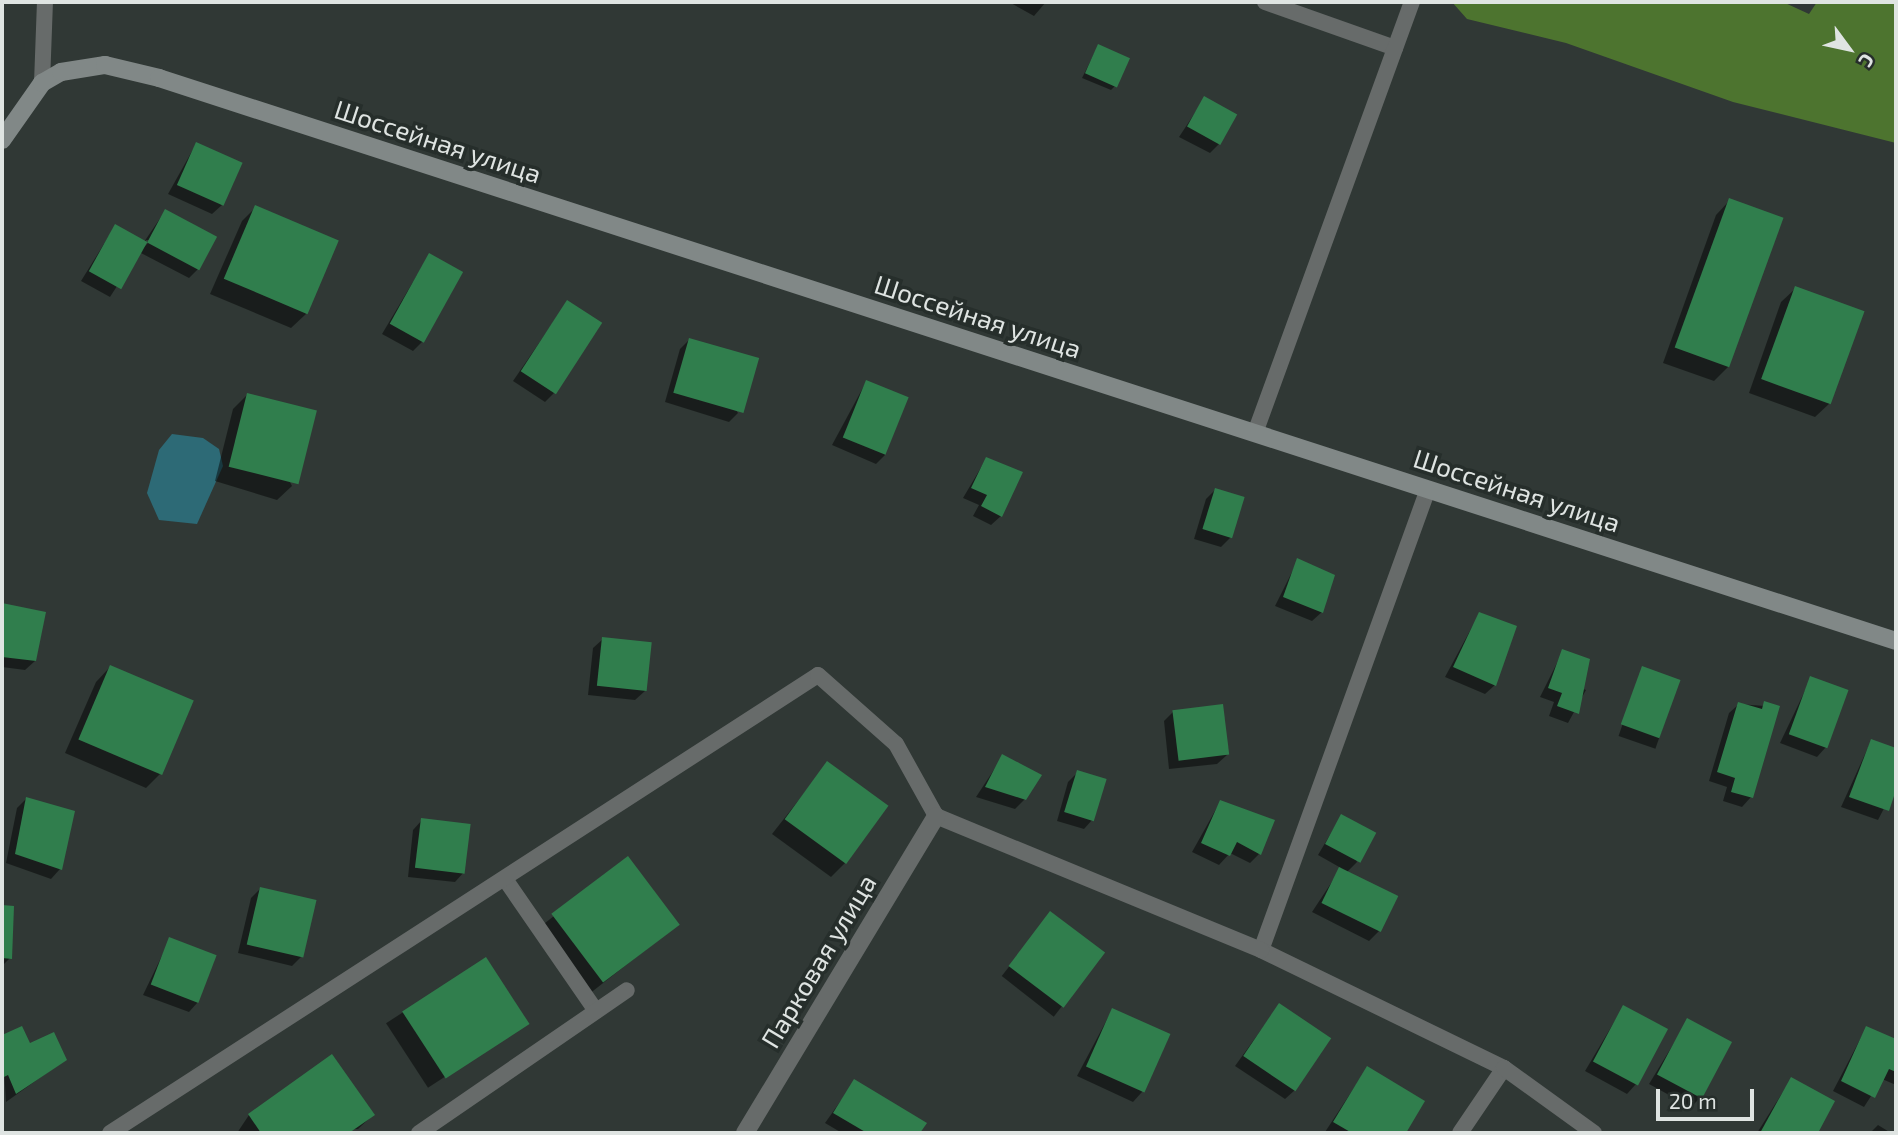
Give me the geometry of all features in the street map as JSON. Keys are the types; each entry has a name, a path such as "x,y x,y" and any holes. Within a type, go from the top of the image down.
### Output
{"street":[{"name":"Шоссейная улица","path":"42,83 61,72 105,65 159,78 1896,641"},
{"path":"2,140 42,83"},
{"name":"Парковая улица","path":"745,1133 936,816"}],"lane":[{"path":"42,83 45,2"},
{"path":"1265,2 1395,48"},
{"path":"1255,433 1412,2"},
{"path":"1261,950 1428,489"},
{"path":"110,1133 818,675 895,744 936,816 1261,950 1504,1068 1594,1133"},
{"path":"505,879 596,1011"},
{"path":"419,1133 627,990"},
{"path":"1460,1133 1504,1068"}],"green space":[{"path":"1452,2 1783,2 1809,14 1817,2 1896,2 1896,143 1733,102 1566,43 1467,19"}],"water":[{"path":"172,434 203,438 219,449 223,466 197,524 159,520 147,493 159,450"}],"building":[{"path":"1098,44 1130,58 1117,87 1085,73"},
{"path":"1204,96 1237,114 1220,145 1187,127"},
{"path":"196,142 243,163 223,206 177,185"},
{"path":"1729,198 1784,218 1729,367 1675,347"},
{"path":"255,205 339,241 308,314 224,279"},
{"path":"165,209 217,237 199,270 147,243"},
{"path":"115,224 147,242 121,289 89,271"},
{"path":"429,253 463,272 424,343 390,324"},
{"path":"1795,286 1865,311 1831,404 1761,379"},
{"path":"567,300 602,323 556,394 521,371"},
{"path":"689,338 759,358 743,413 673,393"},
{"path":"866,380 909,397 885,455 843,437"},
{"path":"247,393 317,410 298,484 229,467"},
{"path":"986,457 1023,472 1002,517 981,506 987,495 971,488"},
{"path":"1215,488 1245,497 1232,538 1202,529"},
{"path":"1297,558 1335,575 1323,613 1283,597"},
{"path":"2,603 46,612 36,661 2,657"},
{"path":"1479,612 1517,626 1496,686 1453,667"},
{"path":"602,637 652,642 647,691 597,686"},
{"path":"1562,649 1590,659 1579,714 1557,706 1562,693 1548,688"},
{"path":"110,665 194,701 162,775 78,740"},
{"path":"1642,666 1681,680 1659,738 1621,724"},
{"path":"1810,676 1849,690 1827,748 1789,734"},
{"path":"1764,701 1780,706 1753,798 1731,792 1735,778 1717,772 1738,702 1762,709"},
{"path":"1223,704 1229,755 1179,761 1172,710"},
{"path":"1871,739 1896,748 1896,790 1889,811 1849,797"},
{"path":"1002,754 1042,775 1026,800 985,787"},
{"path":"827,761 888,806 846,864 785,819"},
{"path":"1077,770 1107,779 1094,821 1064,812"},
{"path":"26,797 75,811 62,870 15,854"},
{"path":"1220,800 1275,820 1261,855 1237,842 1230,856 1201,843"},
{"path":"1341,814 1376,833 1360,863 1325,844"},
{"path":"421,818 471,824 465,874 415,868"},
{"path":"628,856 680,925 603,982 551,914"},
{"path":"1339,867 1398,896 1381,932 1321,903"},
{"path":"260,887 317,900 303,958 247,944"},
{"path":"2,905 14,906 12,959 2,958"},
{"path":"1050,911 1105,953 1064,1008 1008,966"},
{"path":"169,937 217,955 198,1003 151,985"},
{"path":"486,957 530,1024 446,1079 402,1011"},
{"path":"1279,1003 1331,1038 1295,1091 1243,1056"},
{"path":"1623,1005 1668,1029 1638,1085 1593,1062"},
{"path":"1112,1008 1170,1034 1144,1092 1086,1066"},
{"path":"1687,1018 1732,1042 1702,1098 1657,1075"},
{"path":"22,1026 30,1043 54,1032 67,1060 16,1094 8,1075 2,1078 2,1035"},
{"path":"1866,1026 1896,1039 1896,1072 1889,1069 1875,1098 1841,1081"},
{"path":"332,1054 375,1115 349,1133 261,1133 248,1114"},
{"path":"1367,1066 1425,1101 1406,1133 1352,1133 1333,1122"},
{"path":"1791,1077 1835,1101 1818,1133 1760,1133"},
{"path":"854,1079 927,1123 920,1133 867,1133 833,1113"}]}
